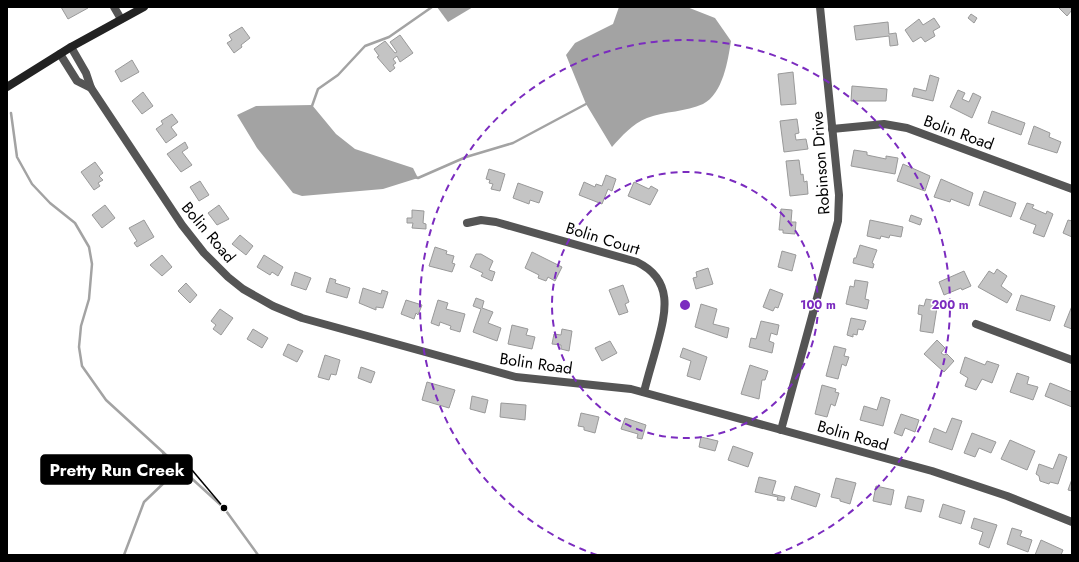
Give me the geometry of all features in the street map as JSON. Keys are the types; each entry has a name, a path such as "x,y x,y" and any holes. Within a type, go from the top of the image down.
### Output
{"main road":[{"path":"7,87 70,47 144,7"}],"street":[{"path":"114,7 121,19"},
{"name":"Robinson Drive","path":"781,430 838,221 839,195 820,7"},
{"name":"Bolin Road","path":"70,47 86,73 90,88 160,193 195,242 228,277 258,298 302,318 516,377 602,384 644,392 932,471 1006,496 1072,522"},
{"name":"Bolin Road","path":"60,54 77,81 90,88"},
{"name":"Bolin Road","path":"832,129 884,124 907,128 1072,188"},
{"name":"Bolin Court","path":"467,223 481,220 496,222 637,262 649,270 662,287 665,296 666,311 644,392"},
{"path":"976,324 1072,360"}],"shaded area":[{"path":"437,7 473,7 448,22"},
{"path":"619,7 687,7 715,18 731,41 726,67 720,85 710,99 696,107 647,118 628,131 612,147 586,104 566,55 575,43 613,24"},
{"path":"312,105 336,134 355,149 413,168 418,178 383,189 302,196 293,193 257,148 237,115 256,106"}],"building":[{"path":"61,7 88,7 88,8 68,19"},
{"path":"1058,7 1072,7 1072,10 1067,16"},
{"path":"971,14 977,18 974,23 968,18"},
{"path":"934,18 940,27 933,31 935,36 925,42 921,37 913,42 905,30 919,19 923,25"},
{"path":"888,22 889,34 896,33 898,45 890,46 889,36 856,40 854,26"},
{"path":"242,27 250,38 234,53 227,43 232,40 229,35"},
{"path":"400,35 413,53 400,62 397,56 393,59 396,63 393,65 395,68 390,72 377,57 379,56 374,49 385,41 395,53 397,52 390,42"},
{"path":"132,60 139,72 121,82 115,71"},
{"path":"793,72 796,104 781,105 778,74"},
{"path":"930,75 939,78 933,101 912,96 914,88 926,91"},
{"path":"852,86 887,89 886,101 851,101"},
{"path":"958,90 965,93 962,99 969,102 973,93 981,97 972,118 950,107"},
{"path":"143,92 153,106 142,114 132,101"},
{"path":"992,111 1025,123 1021,135 988,123"},
{"path":"172,114 178,122 171,127 177,135 166,143 156,129 163,124 161,121"},
{"path":"797,119 799,133 795,134 796,140 806,139 808,149 784,152 780,121"},
{"path":"1034,126 1050,133 1049,137 1061,142 1057,153 1028,144"},
{"path":"185,142 188,148 182,152 192,165 181,172 167,154"},
{"path":"854,150 867,152 867,155 886,159 886,156 898,158 895,174 851,166"},
{"path":"799,160 801,175 803,174 804,182 807,181 808,194 790,196 786,161"},
{"path":"95,162 103,173 99,176 103,180 98,183 100,186 94,190 81,172"},
{"path":"903,164 930,176 925,191 897,181"},
{"path":"489,169 505,174 500,191 491,189 493,184 489,183 490,180 486,179"},
{"path":"606,175 616,179 612,191 608,189 602,204 579,195 584,182 595,187 596,184 602,186"},
{"path":"941,179 973,193 969,206 951,199 950,202 934,197"},
{"path":"200,181 209,195 199,201 190,187"},
{"path":"634,182 649,189 651,186 658,190 650,205 628,196"},
{"path":"518,183 543,192 539,203 530,200 529,204 513,198"},
{"path":"984,191 1016,203 1011,217 979,205"},
{"path":"1027,203 1034,205 1032,208 1046,214 1047,211 1053,214 1044,237 1033,233 1036,225 1020,219"},
{"path":"105,205 115,218 102,228 92,215"},
{"path":"219,205 229,219 217,225 208,213"},
{"path":"781,209 792,210 791,222 796,222 795,234 783,233 783,230 779,230"},
{"path":"412,210 424,211 423,223 426,224 426,229 412,228 413,223 407,223 407,218 412,218"},
{"path":"911,215 922,219 920,225 909,221"},
{"path":"144,220 154,237 137,247 134,243 137,241 129,228"},
{"path":"870,220 903,227 901,237 890,235 889,238 881,236 880,239 867,236"},
{"path":"1068,220 1072,221 1072,237 1063,233"},
{"path":"240,235 253,246 246,255 232,244"},
{"path":"860,245 877,250 872,263 874,264 873,268 853,263"},
{"path":"435,247 447,251 446,254 454,256 452,263 455,264 452,272 429,266"},
{"path":"782,251 796,255 792,271 778,267"},
{"path":"532,252 562,267 555,281 548,277 546,281 538,278 539,275 525,268"},
{"path":"476,254 481,254 493,261 489,270 495,272 492,281 481,276 483,273 470,267"},
{"path":"162,255 172,267 162,276 150,265"},
{"path":"264,255 283,267 278,276 272,272 270,275 257,267"},
{"path":"708,268 713,284 696,289 693,278 697,277 696,272"},
{"path":"997,269 1007,276 1001,286 1012,294 1007,303 978,287 989,271 994,274"},
{"path":"964,271 971,286 962,290 961,288 944,295 939,282"},
{"path":"295,272 311,278 306,290 291,285"},
{"path":"330,278 336,280 335,283 350,288 347,298 326,292"},
{"path":"855,280 868,282 865,299 869,300 867,309 846,304 850,286 854,287"},
{"path":"186,283 197,295 190,303 178,291"},
{"path":"623,285 629,302 625,304 628,312 619,315 609,290"},
{"path":"363,288 381,294 382,290 388,292 383,308 376,307 376,310 359,303"},
{"path":"770,289 783,294 778,308 775,307 773,311 763,307"},
{"path":"1021,295 1055,306 1050,321 1016,310"},
{"path":"476,298 484,301 482,308 493,312 488,323 501,328 497,341 473,332 481,309 473,306"},
{"path":"926,299 938,301 933,333 920,331 922,315 918,314 919,305 924,306"},
{"path":"406,300 422,305 418,315 416,313 414,319 401,314"},
{"path":"438,300 448,303 446,309 465,314 460,332 450,329 451,326 440,322 439,326 431,323"},
{"path":"701,304 717,309 713,324 729,328 727,338 695,327"},
{"path":"1072,306 1072,329 1064,326"},
{"path":"220,309 233,318 221,335 213,329 216,325 211,321"},
{"path":"851,318 866,321 863,330 858,329 857,335 853,334 853,337 847,335"},
{"path":"761,321 779,325 777,335 771,333 769,341 774,343 772,353 749,347 751,338 756,339"},
{"path":"512,325 528,329 526,335 535,337 532,349 508,344"},
{"path":"253,329 268,338 262,348 247,339"},
{"path":"562,329 572,331 569,351 561,349 561,345 552,344 554,334 561,335"},
{"path":"937,340 945,348 941,353 944,355 947,354 954,361 944,372 924,354"},
{"path":"610,341 617,353 602,361 595,348"},
{"path":"288,344 303,351 297,362 283,355"},
{"path":"834,346 846,349 844,356 849,357 846,366 842,364 838,379 826,376"},
{"path":"683,348 707,357 700,380 687,376 691,361 680,357"},
{"path":"325,355 340,360 336,375 331,374 329,380 318,377"},
{"path":"965,357 985,365 987,361 999,365 992,383 982,379 976,390 965,386 968,378 960,373"},
{"path":"750,365 768,371 765,380 762,380 759,399 741,394"},
{"path":"361,367 375,372 371,383 358,378"},
{"path":"1017,373 1029,377 1027,384 1038,387 1033,400 1010,392"},
{"path":"427,382 455,390 449,408 422,400"},
{"path":"1050,383 1072,392 1072,407 1045,396"},
{"path":"822,385 836,389 835,392 839,393 835,406 831,404 827,417 815,414"},
{"path":"472,396 488,400 485,413 470,409"},
{"path":"881,397 890,400 883,426 860,420 864,406 877,410"},
{"path":"501,403 526,405 525,420 500,417"},
{"path":"581,413 599,417 595,433 584,430 584,427 578,426"},
{"path":"901,414 919,420 915,432 905,428 902,436 894,433"},
{"path":"625,418 646,425 642,439 637,438 638,434 621,429"},
{"path":"952,418 962,421 952,450 929,442 934,428 946,433"},
{"path":"972,433 996,442 991,453 979,448 975,457 964,453"},
{"path":"701,437 718,441 715,451 699,447"},
{"path":"1010,440 1035,451 1027,470 1001,459"},
{"path":"733,446 753,453 748,467 728,460"},
{"path":"1059,454 1067,457 1058,484 1050,482 1049,484 1040,481 1039,476 1036,474 1039,464 1053,469"},
{"path":"759,477 776,481 772,494 785,497 784,501 777,500 778,497 755,492"},
{"path":"836,478 856,483 850,504 840,501 840,499 831,497"},
{"path":"1072,479 1072,491 1068,490"},
{"path":"795,486 820,494 816,507 791,499"},
{"path":"876,486 894,490 891,505 873,501"},
{"path":"908,496 924,500 921,512 905,508"},
{"path":"943,504 965,511 961,524 939,517"},
{"path":"974,518 997,525 989,548 979,544 983,532 971,528"},
{"path":"1012,528 1022,531 1020,536 1032,540 1028,552 1007,544"},
{"path":"1041,540 1063,550 1061,555 1035,555"}],"waterway":[{"path":"312,106 318,89 338,75 365,46 389,37 432,7"},
{"path":"415,177 418,178 466,157 513,143 586,104"},
{"path":"11,113 17,157 32,184 50,203 75,223 89,247 92,264 89,299 81,326 79,347 82,366 106,400 224,508 258,555"},
{"path":"124,555 144,502 169,478 163,452"}],"place":[{"name":"Pretty Run Creek","path":"224,508"}]}
